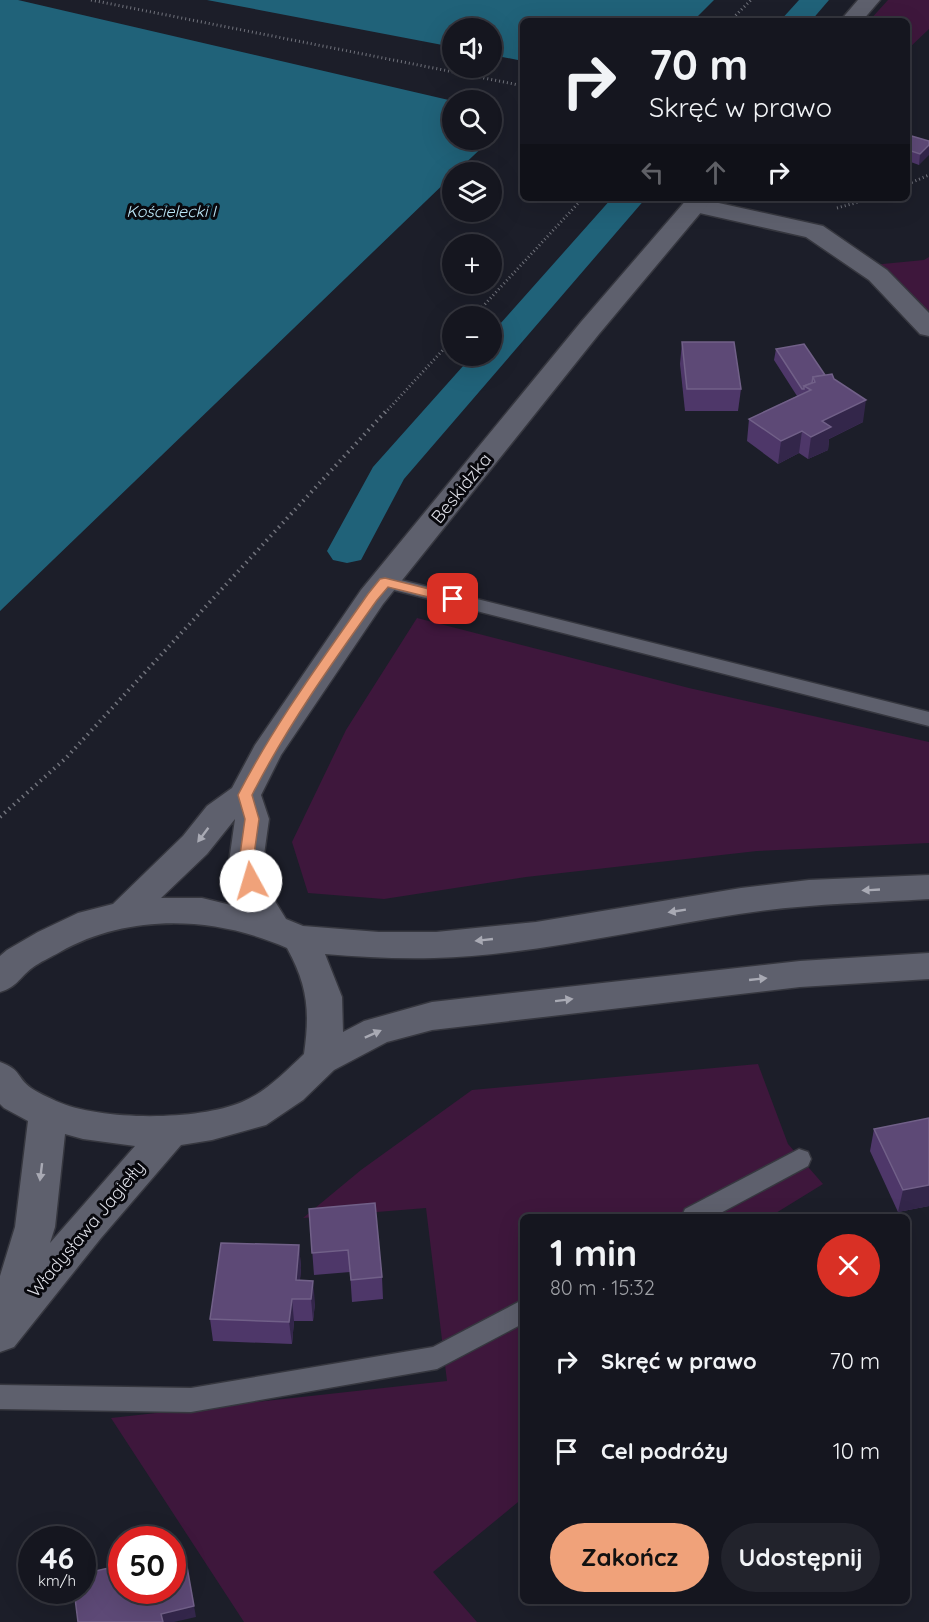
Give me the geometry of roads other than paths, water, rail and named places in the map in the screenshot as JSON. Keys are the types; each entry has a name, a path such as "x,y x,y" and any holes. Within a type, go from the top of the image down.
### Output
{"main road":[{"path":"854,18 870,0"},
{"path":"698,201 813,231 878,275 929,328"},
{"name":"Beskidzka","path":"124,914 195,845 219,814 245,795 266,753 303,696 385,582 590,328 698,201"},
{"path":"245,795 252,819 246,862 255,900 315,966 325,993 327,1022 321,1060"},
{"path":"0,979 19,959 50,941 90,922 124,914 202,911 286,933 379,945 436,945 536,934 741,901 809,893 929,887"},
{"path":"16,1097 83,1124 125,1130 170,1132 212,1125 253,1114 290,1090 321,1060 377,1031 432,1016 800,974 929,966"},
{"name":"Władysława Jagiełły","path":"2,1331 35,1227 16,1097"},
{"name":"Władysława Jagiełły","path":"2,1331 87,1226 170,1132"}],"lane":[{"path":"385,582 929,719"},
{"path":"698,1214 799,1159"},
{"path":"0,1397 191,1400 437,1358 520,1312"}],"water":[{"name":"Kościelecki I","path":"0,0 18,0 442,98 442,150 479,150 467,162 442,162 442,186 0,611"},
{"path":"207,0 714,0 696,18 520,18 520,60 502,57 502,18 442,18 442,45"}],"waterway":[{"path":"798,18 815,0"},
{"path":"347,551 387,475 627,201"}]}
